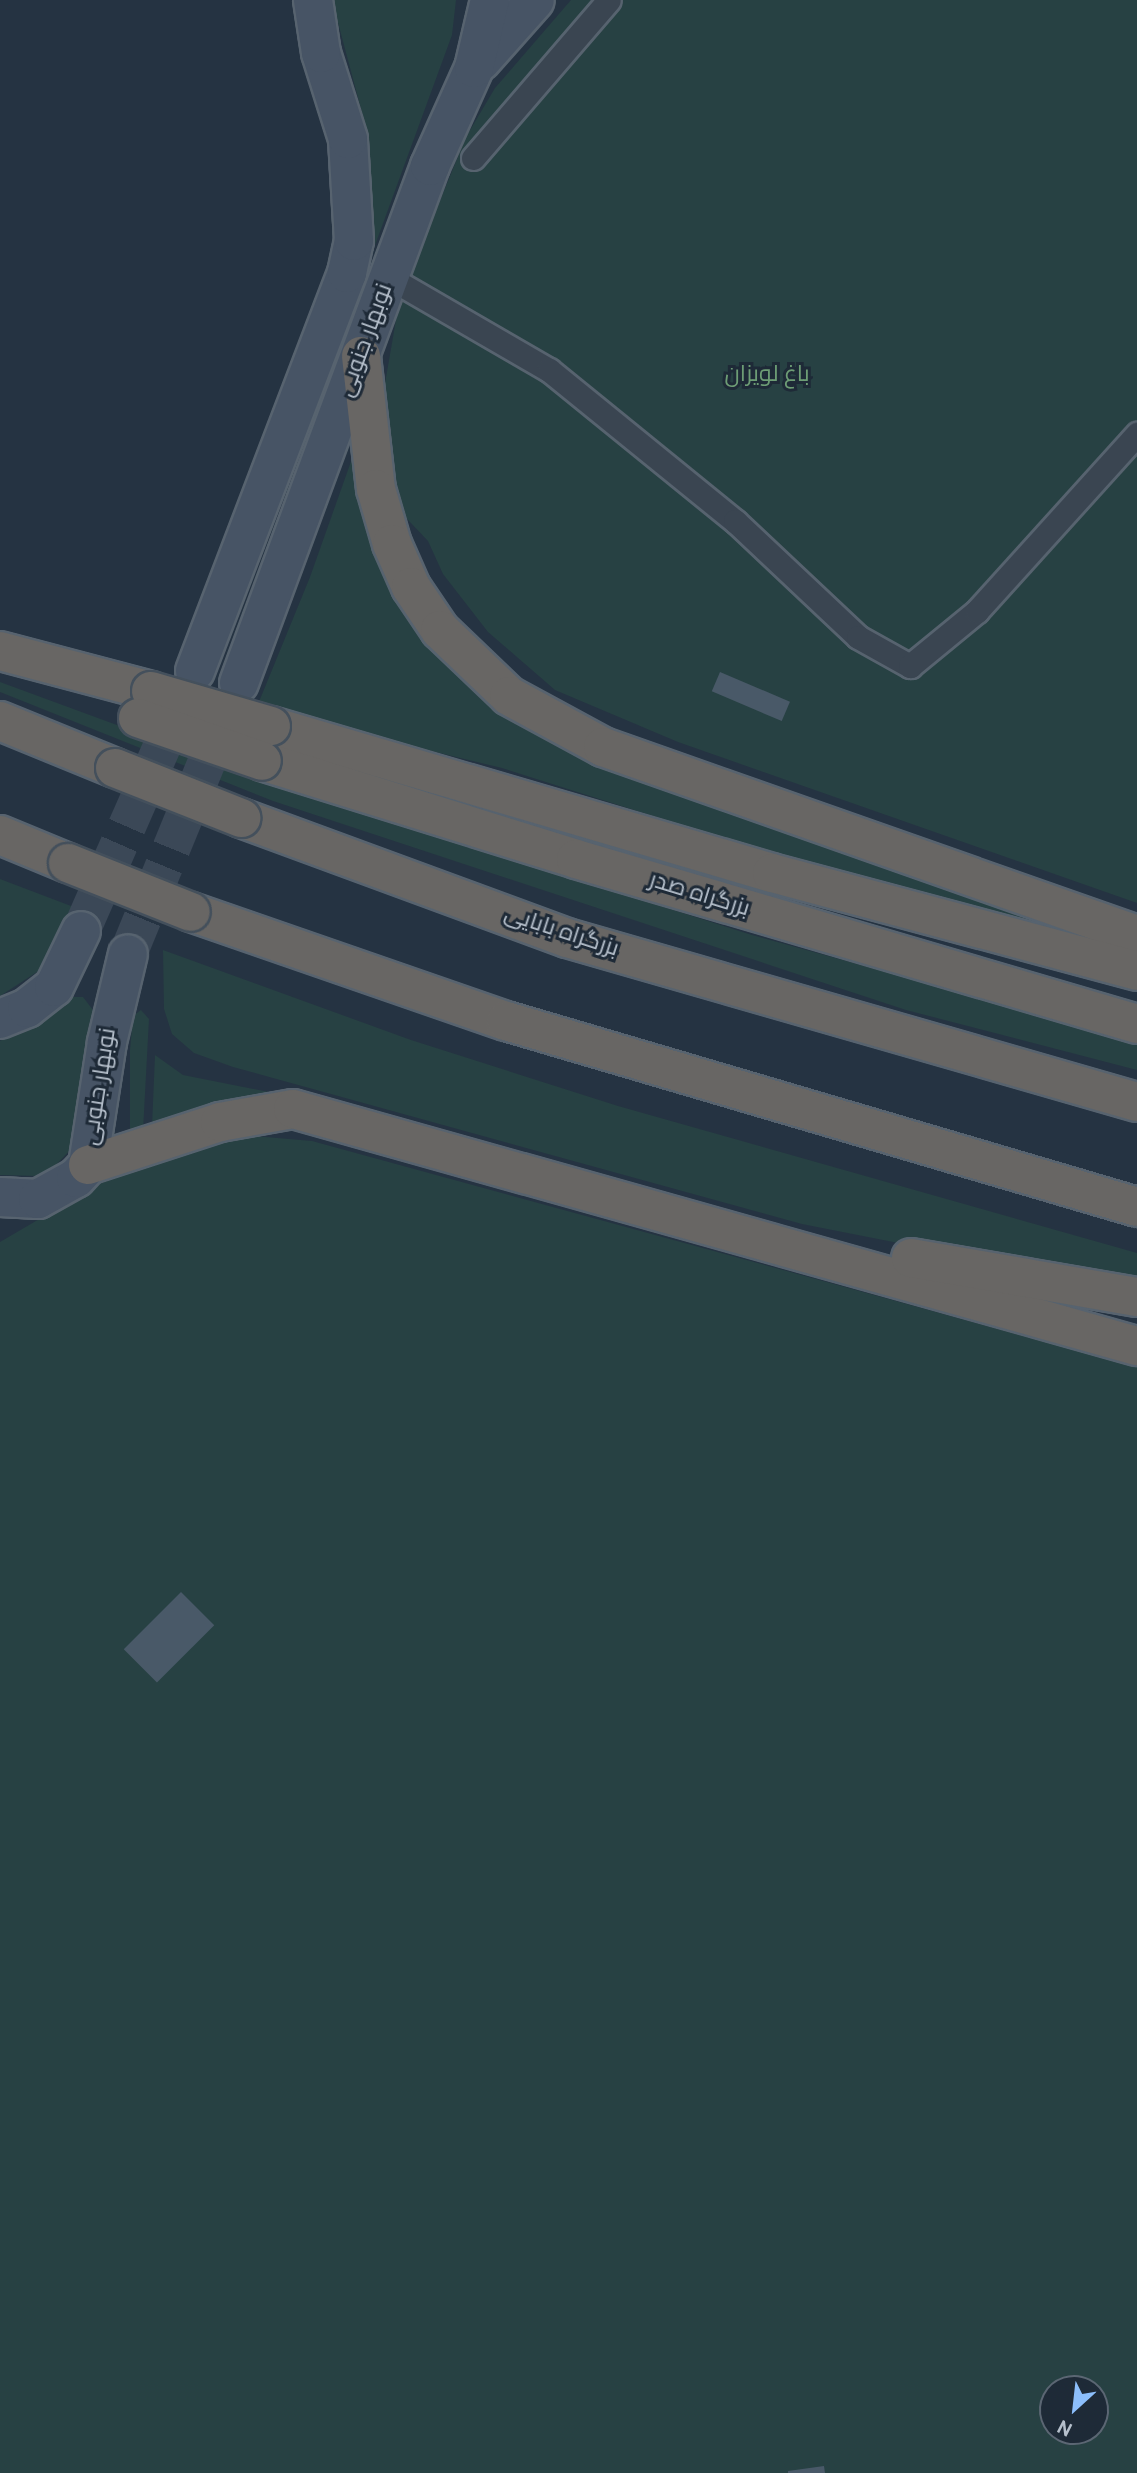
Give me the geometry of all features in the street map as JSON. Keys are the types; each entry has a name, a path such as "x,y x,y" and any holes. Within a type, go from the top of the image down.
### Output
{"highway":[{"path":"361,356 376,489 392,544 411,587 440,630 509,696 603,747 1137,935"},
{"path":"0,652 145,705"},
{"path":"0,666 145,705 267,743 772,873 1137,971"},
{"name":"بزرگراه بابایی","path":"0,721 241,818 566,938 1137,1102"},
{"name":"بزرگراه صدر","path":"267,743 589,863 1137,1024"},
{"path":"0,835 191,912 506,1021 1137,1207"},
{"path":"88,1165 220,1122 293,1109 719,1225 1137,1346"},
{"path":"719,1225 1137,1297"}],"main road":[{"name":"نوبهار جنوبی","path":"195,671 346,273 354,241 348,139 321,53 313,0"},
{"name":"نوبهار جنوبی","path":"239,683 430,166 474,68 490,0"},
{"path":"474,68 535,0"},
{"path":"0,1019 27,1008 54,987 81,931"},
{"name":"نوبهار جنوبی","path":"0,1197 38,1199 76,1178 88,1165 107,1042 128,954"}],"lane":[{"path":"473,158 609,0"},
{"path":"390,278 549,370 735,521 858,637 910,666 977,611 1137,434"}],"green space":[{"path":"332,0 456,0 452,35 374,248 369,139"},
{"name":"باغ لویزان","path":"571,0 1137,0 1137,903 678,742 555,690 488,632 443,574 428,541 390,501 383,395 397,314 417,257 466,137 495,88"},
{"path":"354,453 430,642 793,831 1093,940 823,870 502,768 256,709 310,577"},
{"path":"0,682 280,785 752,935 1137,1041 1137,1070 906,1010 273,801 0,692"},
{"path":"0,879 79,909 54,961 0,996"},
{"path":"163,950 411,1040 618,1106 1137,1253 1137,1280 949,1253 802,1224 233,1067 194,1053 172,1034 164,1009"},
{"path":"69,997 83,997 93,1010 76,1144 54,1167 37,1176 0,1175 0,1041"},
{"path":"141,1010 149,1019 143,1131 130,1132 130,1050 133,1016"},
{"path":"155,1055 183,1075 279,1094 208,1105 152,1126"},
{"path":"254,1136 312,1141 1137,1367 1137,2473 0,2473 0,1242 106,1180 197,1148"}],"building":[{"path":"720,672 790,702 782,721 712,691"},
{"path":"181,1592 214,1625 157,1683 124,1649"},
{"path":"824,2466 825,2473 788,2473 788,2471"}],"tunnel":[{"path":"81,931 183,699"},
{"path":"128,954 227,713"}]}
